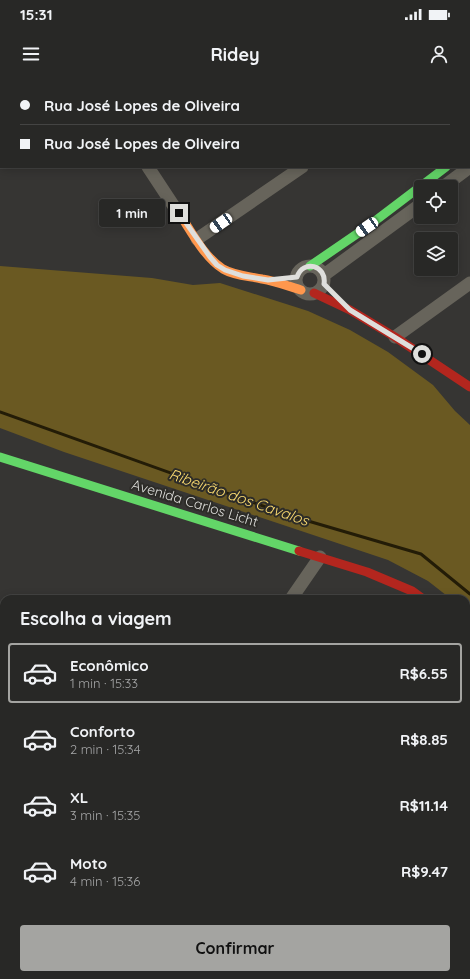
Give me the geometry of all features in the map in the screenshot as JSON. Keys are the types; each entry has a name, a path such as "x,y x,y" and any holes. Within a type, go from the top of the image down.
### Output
{"street":[{"path":"149,168 177,211 217,265 225,270 243,276 268,280 301,290 309,294 318,292 324,280 414,209"},
{"path":"197,239 301,168"},
{"path":"301,290 298,286 297,277 301,269 310,266 367,227 445,168"},
{"path":"452,180 469,168"},
{"path":"310,266 314,266 322,271 324,280 350,310"},
{"path":"268,280 297,277"},
{"path":"395,337 470,283"},
{"path":"314,293 350,310 395,337 469,386"},
{"name":"Avenida Carlos Licht","path":"0,457 367,572 411,595"},
{"path":"294,595 320,557"}],"shaded area":[{"path":"0,266 152,278 193,285 220,283 308,311 350,330 388,352 433,385 455,411 470,425 470,595 446,595 428,581 388,560 64,452 0,428"}],"waterway":[{"name":"Ribeirão dos Cavalos","path":"0,412 291,516 421,554 470,594"}],"traffic: fast":[{"path":"310,266 367,227 445,168"},
{"path":"0,457 299,551"}],"traffic: slow":[{"path":"179,213 204,251 223,269 301,290"}],"traffic: jam":[{"path":"314,293 350,310 395,337 470,387"},
{"path":"299,551 367,572 412,591 418,595"}],"route":[{"path":"179,213 210,257 217,265 225,270 243,276 268,280 297,277 301,269 314,266 322,271 324,275 324,284 350,310 422,354"}]}
